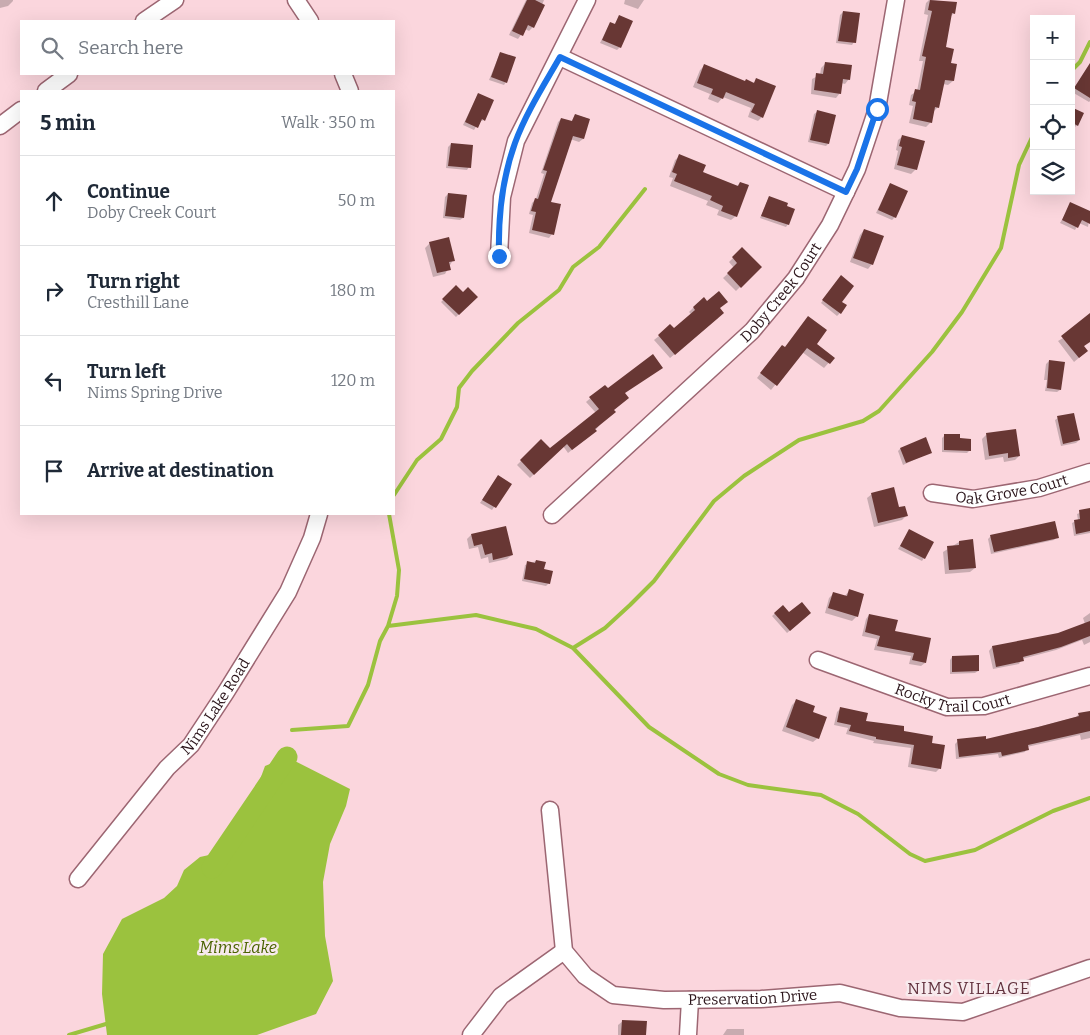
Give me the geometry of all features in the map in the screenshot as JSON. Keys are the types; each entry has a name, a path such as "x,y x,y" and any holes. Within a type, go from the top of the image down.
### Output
{"street":[{"path":"145,20 175,0"},
{"path":"296,0 309,20"},
{"path":"499,256 502,197 516,141 560,57 587,0"},
{"name":"Doby Creek Court","path":"552,515 752,331 796,278 830,226 857,169 877,109 896,0"},
{"path":"560,57 846,192"},
{"path":"47,90 68,75"},
{"path":"343,75 350,90"},
{"path":"0,126 20,111"},
{"name":"Oak Grove Court","path":"932,493 974,500 1039,488 1090,472"},
{"name":"Nims Lake Road","path":"78,879 167,768 191,745 288,592 312,538 319,515"},
{"name":"Rocky Trail Court","path":"818,660 947,707 984,706 1090,676"},
{"path":"471,1035 501,996 564,951 550,810"},
{"name":"Preservation Drive","path":"564,951 585,976 613,995 664,1000 690,1000 840,993 900,1008 963,1012 1090,968"},
{"path":"688,1035 690,1000"}],"water":[{"name":"Mims Lake","path":"287,757 350,789 346,806 330,844 323,882 325,936 333,981 316,1014 257,1035 107,1035 102,994 103,954 122,919 164,898 177,886 184,870 200,857 218,853 240,834 265,766"}],"building":[{"path":"527,0 535,0 545,5 534,28 528,25 523,36 512,31"},
{"path":"930,0 957,2 955,14 952,13 946,47 954,49 951,63 957,64 954,81 945,80 939,108 935,107 932,123 913,119 916,102 912,101 915,89 920,90 926,57 922,56 932,11 928,10"},
{"path":"843,11 860,13 856,43 838,41"},
{"path":"619,15 633,21 621,48 602,40 610,22 615,24"},
{"path":"500,52 516,57 507,83 491,77"},
{"path":"825,62 852,65 850,80 843,79 841,94 814,90 816,73 823,74"},
{"path":"1090,63 1090,98 1075,89"},
{"path":"704,64 745,81 746,79 754,83 756,78 776,86 763,118 751,112 755,104 726,92 723,99 711,94 713,89 697,83"},
{"path":"478,93 494,100 485,121 482,119 478,128 465,122"},
{"path":"1075,109 1084,113 1078,126 1075,124"},
{"path":"817,110 836,115 829,144 810,140"},
{"path":"575,114 590,119 584,139 573,136 551,202 561,204 554,235 532,230 536,212 531,211 535,198 538,199 547,171 543,170 561,118 572,121"},
{"path":"902,135 925,141 917,170 897,165 902,147 899,146"},
{"path":"451,143 473,145 471,168 448,166"},
{"path":"679,154 706,165 703,172 738,186 740,182 749,185 737,217 721,211 723,206 710,200 712,196 674,181 677,174 672,172"},
{"path":"890,183 908,191 896,218 878,210"},
{"path":"448,193 467,195 464,218 445,216"},
{"path":"769,196 788,203 787,206 795,209 789,225 761,216"},
{"path":"1070,202 1090,211 1090,224 1082,220 1078,228 1062,220"},
{"path":"864,229 884,236 873,265 853,258"},
{"path":"449,237 455,261 449,262 451,270 437,273 429,242"},
{"path":"742,247 762,267 741,288 727,273 737,263 732,257"},
{"path":"841,275 854,286 842,302 847,305 841,314 822,300"},
{"path":"456,285 463,292 468,287 478,297 459,315 442,299"},
{"path":"719,291 728,302 720,308 724,313 675,355 658,335 670,324 674,328 695,310 693,307 704,297 707,301"},
{"path":"1090,313 1090,342 1084,346 1088,351 1079,358 1061,336"},
{"path":"808,316 827,330 817,344 835,358 830,364 807,348 777,386 760,373 782,345 785,347"},
{"path":"653,354 663,368 625,393 629,398 614,410 616,412 595,429 597,431 572,450 567,444 534,475 520,460 541,439 550,448 599,409 589,397 605,385 608,388"},
{"path":"1049,360 1065,362 1061,390 1047,388"},
{"path":"1074,413 1080,440 1063,444 1057,416"},
{"path":"1016,429 1020,456 1008,458 1008,453 989,456 986,433"},
{"path":"944,434 960,434 960,438 971,439 971,451 944,450"},
{"path":"926,437 932,453 906,463 900,448"},
{"path":"498,475 512,484 496,508 482,500"},
{"path":"894,487 899,507 905,506 908,516 878,523 871,493"},
{"path":"1090,508 1090,531 1076,534 1074,520 1080,519 1079,510"},
{"path":"1055,521 1059,538 994,552 990,535"},
{"path":"506,526 513,555 493,560 492,553 485,555 482,544 474,546 471,534"},
{"path":"909,529 934,542 925,559 900,546"},
{"path":"973,539 976,568 949,570 947,546 959,545 959,541"},
{"path":"536,560 546,562 544,569 553,571 550,584 524,579 527,561 535,563"},
{"path":"849,589 864,594 858,617 828,608 833,592 847,596"},
{"path":"802,602 811,613 790,631 774,613 783,605 789,612"},
{"path":"869,614 898,620 895,631 931,638 926,663 912,660 914,653 877,646 880,636 865,632"},
{"path":"1090,621 1090,636 1061,647 1023,657 1024,661 996,667 992,646 1058,633"},
{"path":"979,655 979,671 952,672 952,656"},
{"path":"796,699 815,706 813,712 827,717 819,739 786,727"},
{"path":"840,707 868,713 866,721 904,726 904,731 933,736 932,743 945,745 941,769 911,764 914,745 876,739 876,737 849,731 851,725 837,722"},
{"path":"1090,711 1090,731 1028,745 1029,750 1002,756 1001,752 959,757 957,739 986,736 986,739 1079,716 1078,713"},
{"path":"622,1020 647,1021 646,1035 621,1035"}],"waterway":[{"path":"1075,67 1080,62 1090,42"},
{"path":"573,648 605,628 654,581 714,501 744,476 799,440 863,421 879,411 932,352 962,312 1001,248 1019,165 1030,142"},
{"path":"395,493 417,460 441,439 457,407 459,388 472,371 518,323 559,290 573,267 599,247 645,189"},
{"path":"292,730 348,726 368,685 380,641 388,626 397,596 399,570 389,515"},
{"path":"388,626 476,615 536,629 573,648 649,727 719,774 748,785 821,795 858,814 910,854 925,861 975,850 1053,811 1090,798"},
{"path":"212,868 287,757"},
{"path":"69,1035 106,1024"}],"district":[{"name":"NIMS VILLAGE","path":"969,988"}],"route":[{"path":"499,256 498,232 502,197 516,141 560,57 846,192 857,169 877,109"}]}
